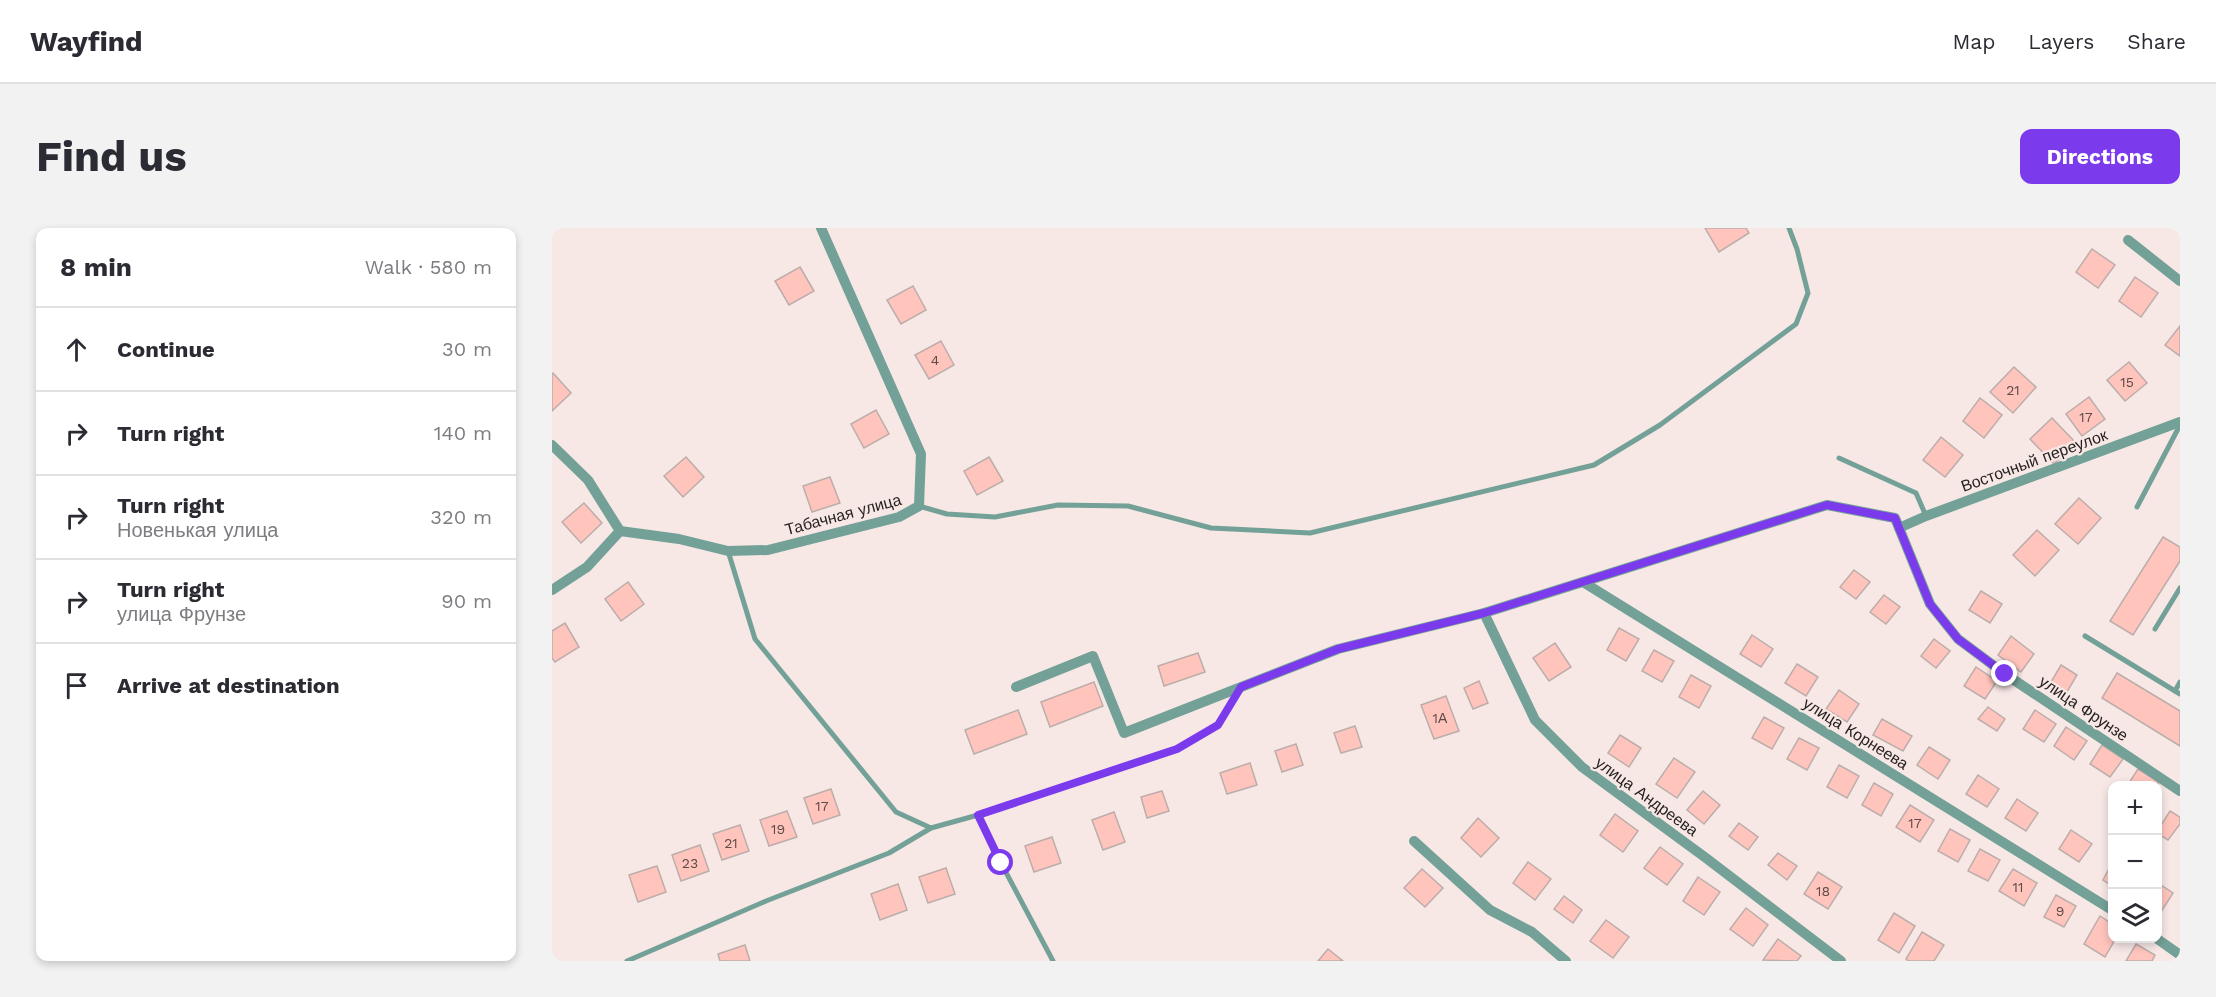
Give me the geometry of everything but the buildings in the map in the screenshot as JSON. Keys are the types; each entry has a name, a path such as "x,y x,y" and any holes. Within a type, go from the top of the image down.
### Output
{"street":[{"name":"Табачная улица","path":"620,531 680,539 728,551 768,550 899,517 919,506 921,454 821,228"},
{"path":"2127,240 2180,282"},
{"name":"Восточный переулок","path":"1899,528 2180,423"},
{"path":"552,445 588,480 620,531 587,567 552,590"},
{"path":"1016,687 1093,656 1124,733 1338,649 1484,613 1827,505 1895,518 1899,528"},
{"name":"улица Фрунзе","path":"1899,528 1930,604 1958,639 2005,674 2180,791"},
{"name":"улица Корнеева","path":"1583,582 2108,908"},
{"name":"улица Андреева","path":"1484,613 1535,720 1582,767 1841,961"},
{"path":"1414,841 1490,910 1532,932 1566,961"},
{"path":"2162,943 2180,955"}],"lane":[{"path":"919,506 947,513 995,517 1058,505 1128,506 1211,528 1310,533 1594,465 1660,425 1796,324 1808,293 1789,228"},
{"path":"2137,507 2180,423"},
{"path":"1839,458 1916,493 1926,516"},
{"path":"728,551 755,639 896,812 931,828"},
{"path":"2155,629 2180,588"},
{"path":"2085,636 2177,692 2180,682"},
{"path":"627,961 766,901 889,853 931,828 978,815 1177,749 1218,725 1241,687"},
{"path":"978,815 1053,961"}],"route":[{"path":"1001,863 978,815 1177,749 1218,725 1241,687 1338,649 1484,613 1827,505 1895,518 1930,604 1958,639 2005,674"}]}
